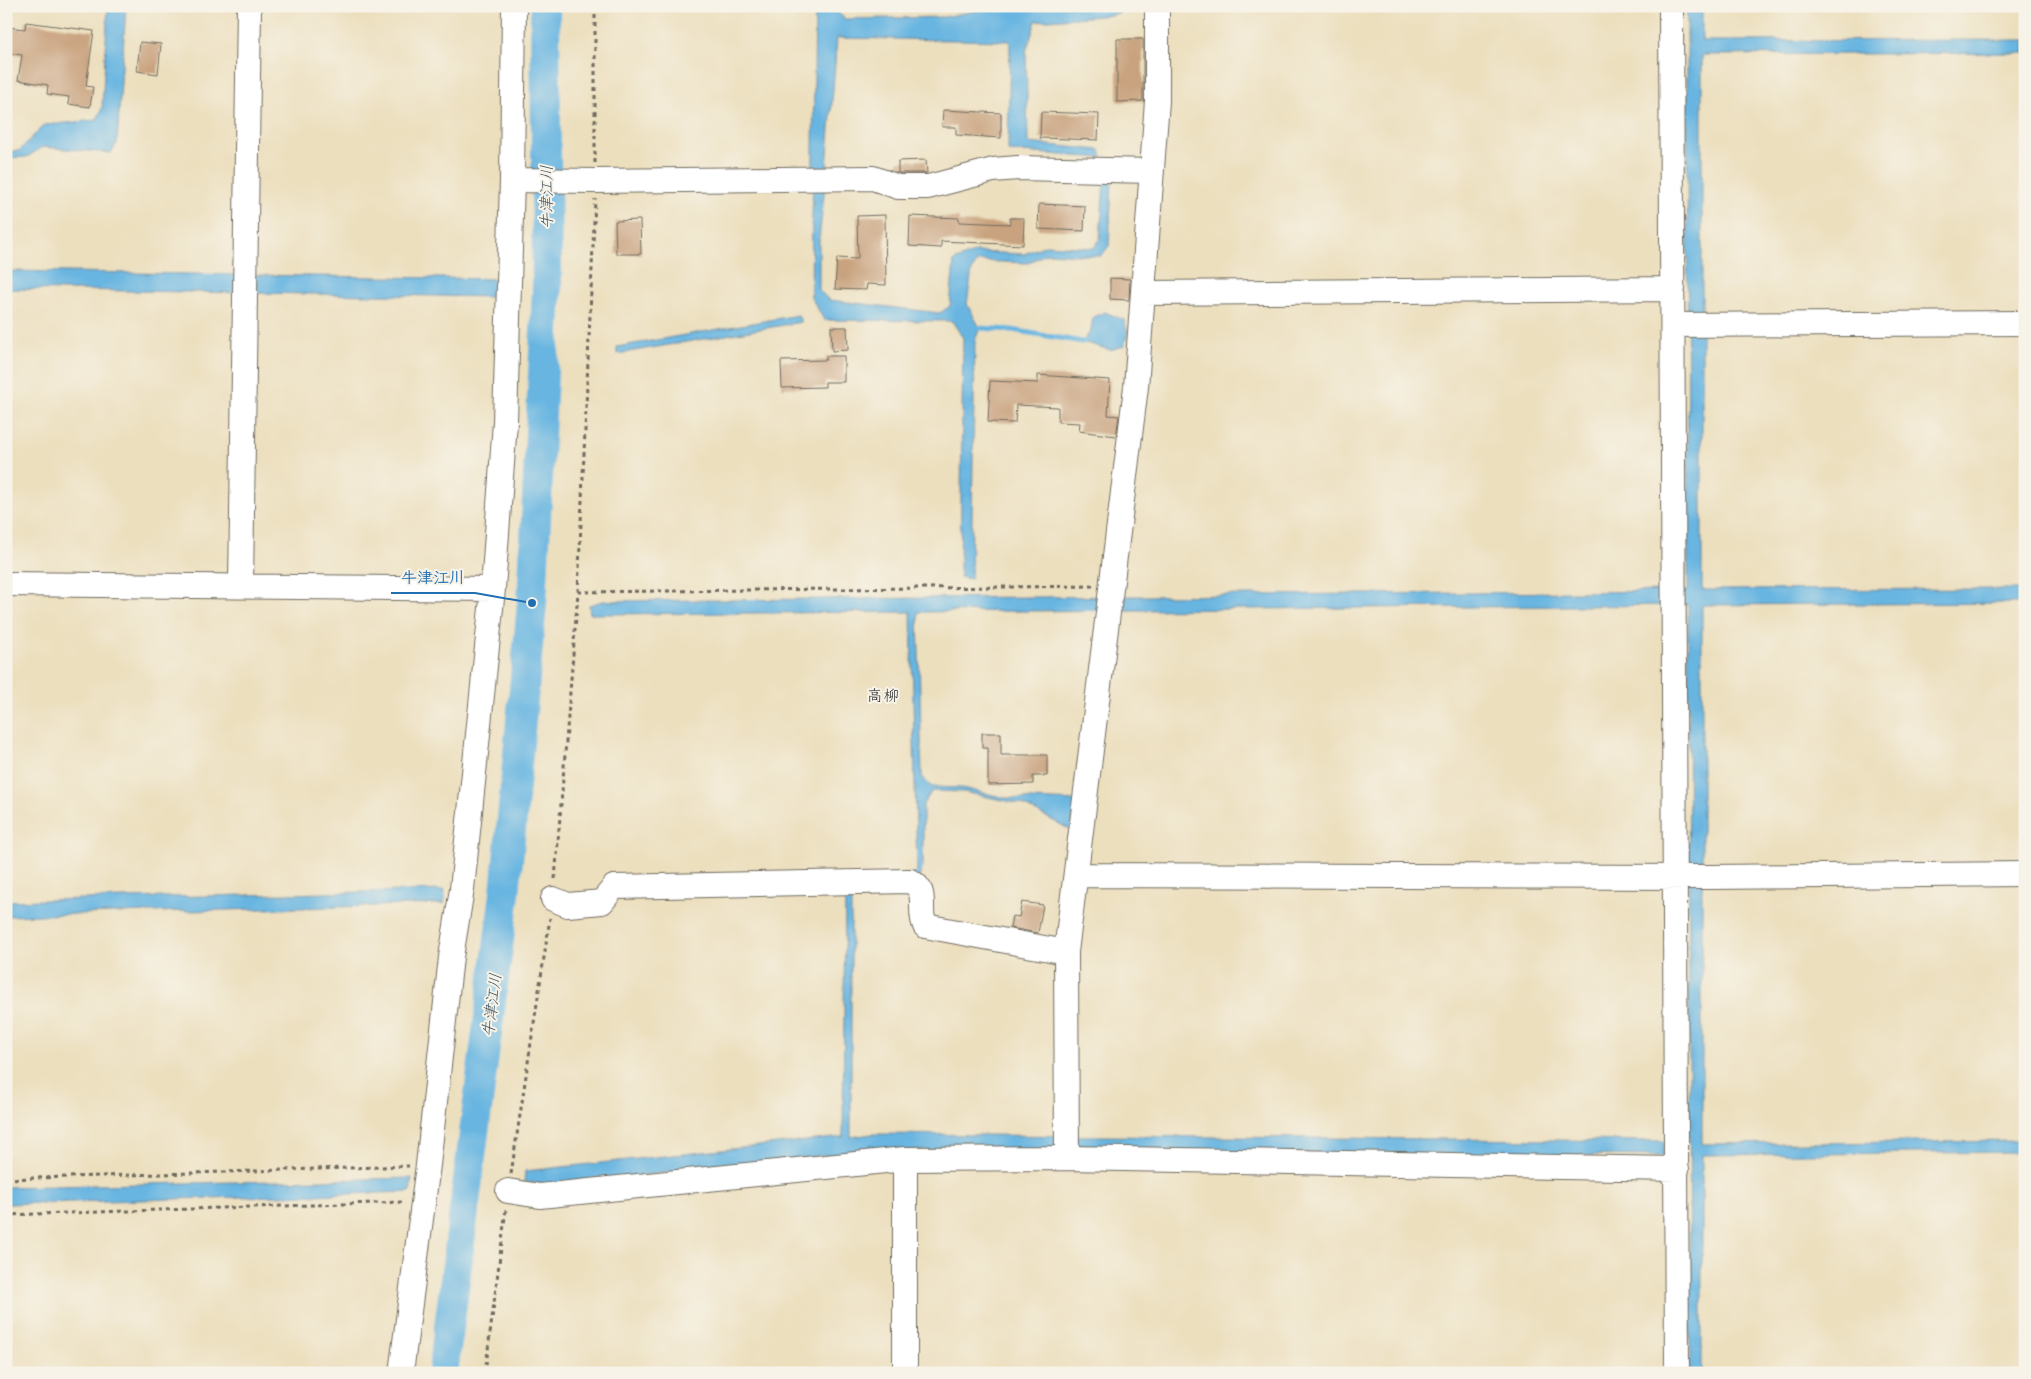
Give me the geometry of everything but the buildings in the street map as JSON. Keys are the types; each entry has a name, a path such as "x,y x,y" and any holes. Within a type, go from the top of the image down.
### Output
{"street":[{"path":"241,586 249,6"},
{"path":"401,1373 428,1165 451,957 462,889 493,589 505,422 512,180 514,6"},
{"path":"1067,1158 1066,952 1136,387 1157,101 1157,6"},
{"path":"1672,6 1677,1373"},
{"path":"512,180 873,178 898,187 928,187 993,170 1018,168 1152,171"},
{"path":"1143,293 1673,289"},
{"path":"1673,325 2025,323"},
{"path":"6,584 493,589"},
{"path":"1076,875 1710,877 2025,874"},
{"path":"553,899 568,905 602,902 614,887 914,883 921,890 922,921 925,926 1066,952"},
{"path":"508,1192 540,1196 905,1159 1067,1158 1677,1169"},
{"path":"905,1159 905,1373"}],"path":[{"path":"485,1373 508,1192 553,899 565,771 578,592 595,181 595,6"},
{"path":"578,592 1110,598"},
{"path":"6,1179 428,1165"},
{"path":"6,1215 423,1202"}],"water":[{"path":"108,6 126,6 117,143 111,153 43,147 27,157 6,158 6,151 19,151 44,125 97,120 102,108"},
{"path":"815,6 835,6 836,11 845,19 944,17 1000,6 1137,6 1112,15 1036,21 1026,52 1028,143 1100,150 1102,158 1008,151 1010,41 837,38 819,240 819,290 829,300 940,313 950,306 954,261 976,252 1024,254 1046,245 1094,248 1100,239 1104,181 1112,181 1109,246 1101,256 1047,253 1028,263 978,261 972,270 967,304 980,328 975,340 971,579 960,577 963,338 952,321 824,320 811,297"},
{"path":"1687,6 1702,6 1702,41 2025,40 2025,53 1702,55 1702,590 2025,589 2025,603 1702,605 1702,1144 2025,1141 2025,1152 1702,1155 1702,1373 1690,1373 1688,605 918,612 922,778 932,787 962,788 1006,798 1076,801 1071,830 1021,804 964,792 932,791 923,804 923,867 911,897 851,899 851,1137 872,1134 1664,1141 1664,1156 875,1150 552,1185 524,1182 525,1171 843,1137 845,893 917,872 911,612 590,614 589,605 603,601 1688,591"},
{"path":"6,271 499,279 498,297 6,289"},
{"path":"1105,312 1124,320 1128,333 1124,346 1110,350 1083,342 1091,330 1093,317"},
{"path":"798,315 801,322 617,354 617,347"},
{"path":"445,890 444,904 6,916 6,901"},
{"path":"412,1178 410,1192 6,1204 6,1187"}],"waterway":[{"name":"牛津江川","path":"443,1373 505,893 532,603 547,289 545,6"},
{"path":"980,328 1012,330 1083,342"}],"place":[{"name":"牛津江川","path":"532,603"}],"district":[{"name":"高柳","path":"883,695"}]}
